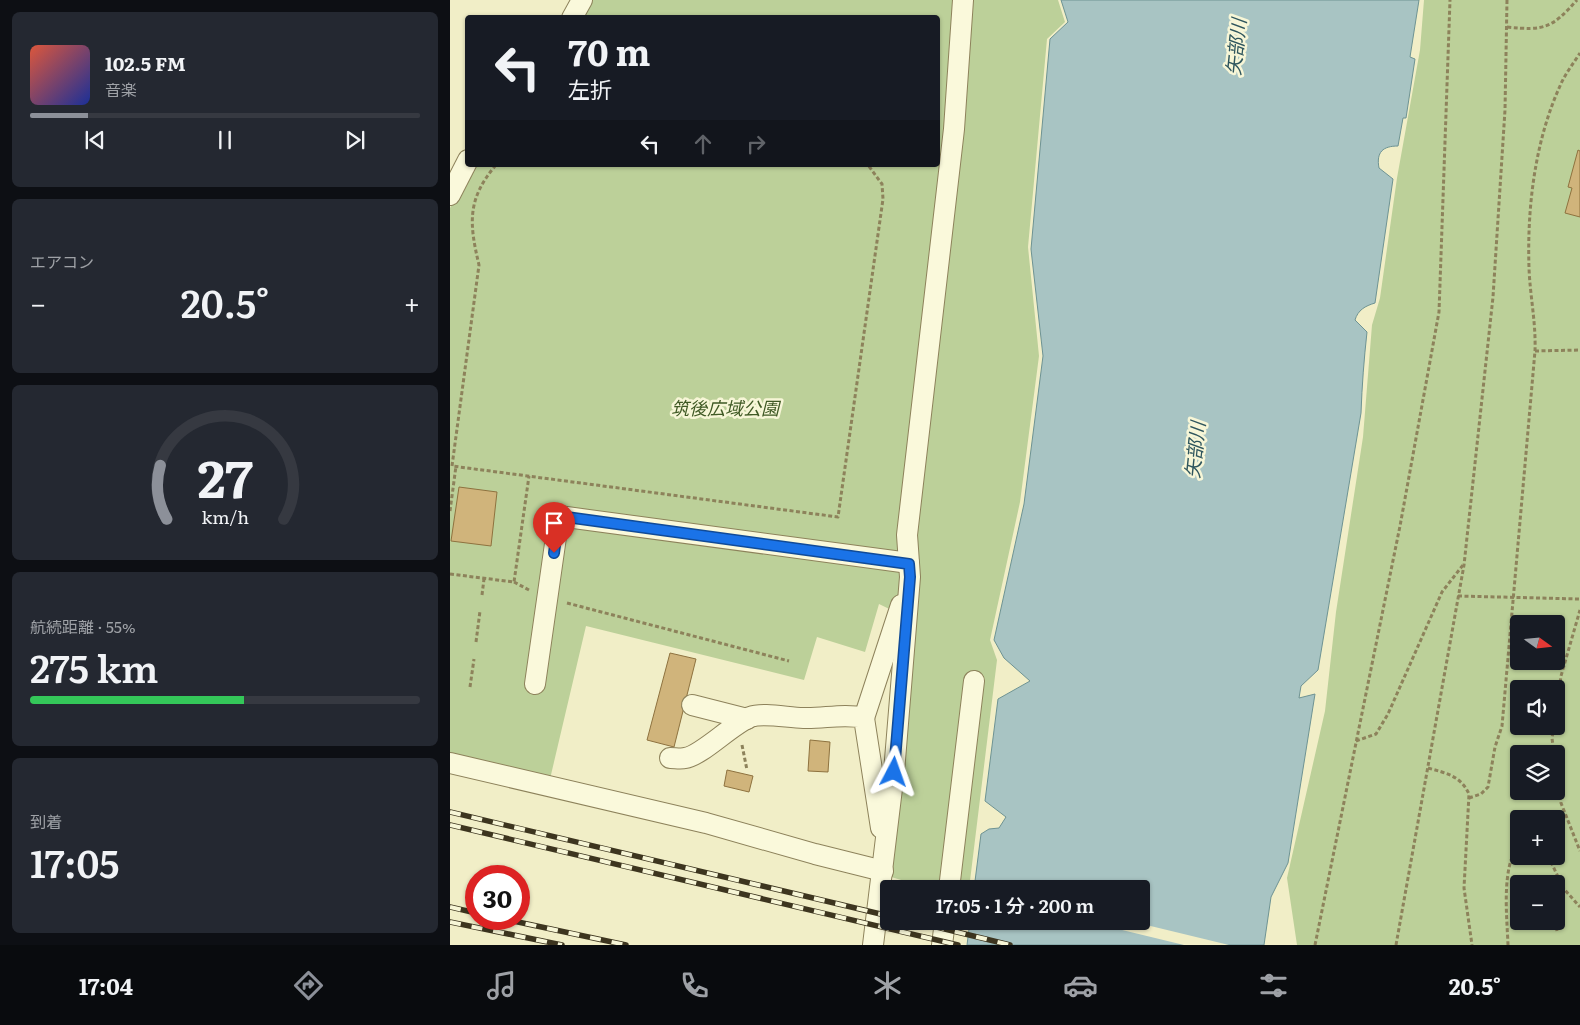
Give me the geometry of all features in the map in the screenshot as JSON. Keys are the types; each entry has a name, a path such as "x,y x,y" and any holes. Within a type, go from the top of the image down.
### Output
{"street":[{"path":"574,15 582,0"},
{"path":"872,945 894,772 910,570 907,535 954,129 963,0"},
{"path":"450,195 465,166"},
{"path":"535,684 559,516 910,570"},
{"path":"884,862 864,718 910,570"},
{"path":"950,880 974,681"},
{"path":"692,705 747,719"},
{"path":"670,758 686,758 751,716 804,718 855,716 864,718"},
{"path":"450,763 706,823 815,854 884,862"},
{"path":"942,945 944,930"}],"path":[{"path":"1316,945 1400,526 1439,312 1450,0"},
{"path":"1396,945 1464,565 1493,297 1505,110 1507,0"},
{"path":"1507,27 1532,30 1551,25 1577,0"},
{"path":"1469,798 1481,794 1488,786 1495,747 1502,726 1535,351 1536,328 1529,268 1531,191 1546,125 1560,84 1580,53"},
{"path":"494,167 484,180 472,208 473,240 479,264 452,466 838,517 882,199 882,184 869,167"},
{"path":"1535,351 1580,350"},
{"path":"450,511 456,466"},
{"path":"514,582 529,476"},
{"path":"1356,741 1376,734 1388,714 1442,592 1464,565"},
{"path":"450,574 514,582 529,590"},
{"path":"482,595 484,578"},
{"path":"1458,596 1512,599 1580,599"},
{"path":"565,598 566,603 789,661"},
{"path":"476,642 480,610"},
{"path":"1560,680 1580,610"},
{"path":"470,687 474,659"},
{"path":"1428,768 1452,775 1458,779 1464,784 1469,798 1464,860 1464,888 1472,945"},
{"path":"1561,800 1580,851"},
{"path":"1508,945 1507,885 1510,856"},
{"path":"1565,890 1580,907"}],"green space":[{"name":"筑後広域公園","path":"588,0 1058,0 1065,22 1047,39 1028,247 1039,356 1020,502 990,640 997,660 970,880 901,880 891,877 914,621 879,604 865,652 817,637 804,680 586,626 550,779 450,755 450,208 470,167 940,167 940,15 579,15"},
{"path":"1424,0 1580,0 1580,945 1297,945 1287,878 1325,711 1336,612 1363,437 1372,325 1380,298 1397,178 1420,50"}],"water":[{"name":"矢部川","path":"1061,0 1419,0 1410,57 1415,59 1406,118 1403,118 1398,146 1388,147 1382,151 1378,162 1379,168 1393,179 1375,303 1362,309 1355,320 1367,332 1361,413 1318,670 1301,686 1299,698 1315,694 1288,863 1271,897 1264,945 967,945 969,930 1150,930 1150,880 975,880 981,834 989,829 999,828 1006,817 985,801 998,699 1030,681 1004,658 994,640 1024,504 1043,356 1031,249 1050,39 1068,22"}],"pier":[{"path":"1150,926 1229,945 1184,945 1122,930 1150,930"}],"building":[{"path":"1578,150 1580,151 1580,217 1565,213 1572,188 1568,187"},
{"path":"459,487 497,492 491,546 451,541"},
{"path":"670,653 696,659 674,747 647,740"},
{"path":"810,740 830,742 828,772 808,771"},
{"path":"727,770 753,776 749,792 724,786"}],"railway":[{"path":"450,812 880,914"},
{"path":"450,825 958,945"},
{"path":"450,907 465,910"},
{"path":"450,922 562,945"},
{"path":"530,925 626,945"},
{"path":"949,930 1010,945"}],"route":[{"path":"554,553 559,516 909,564 910,577 894,772"}]}
